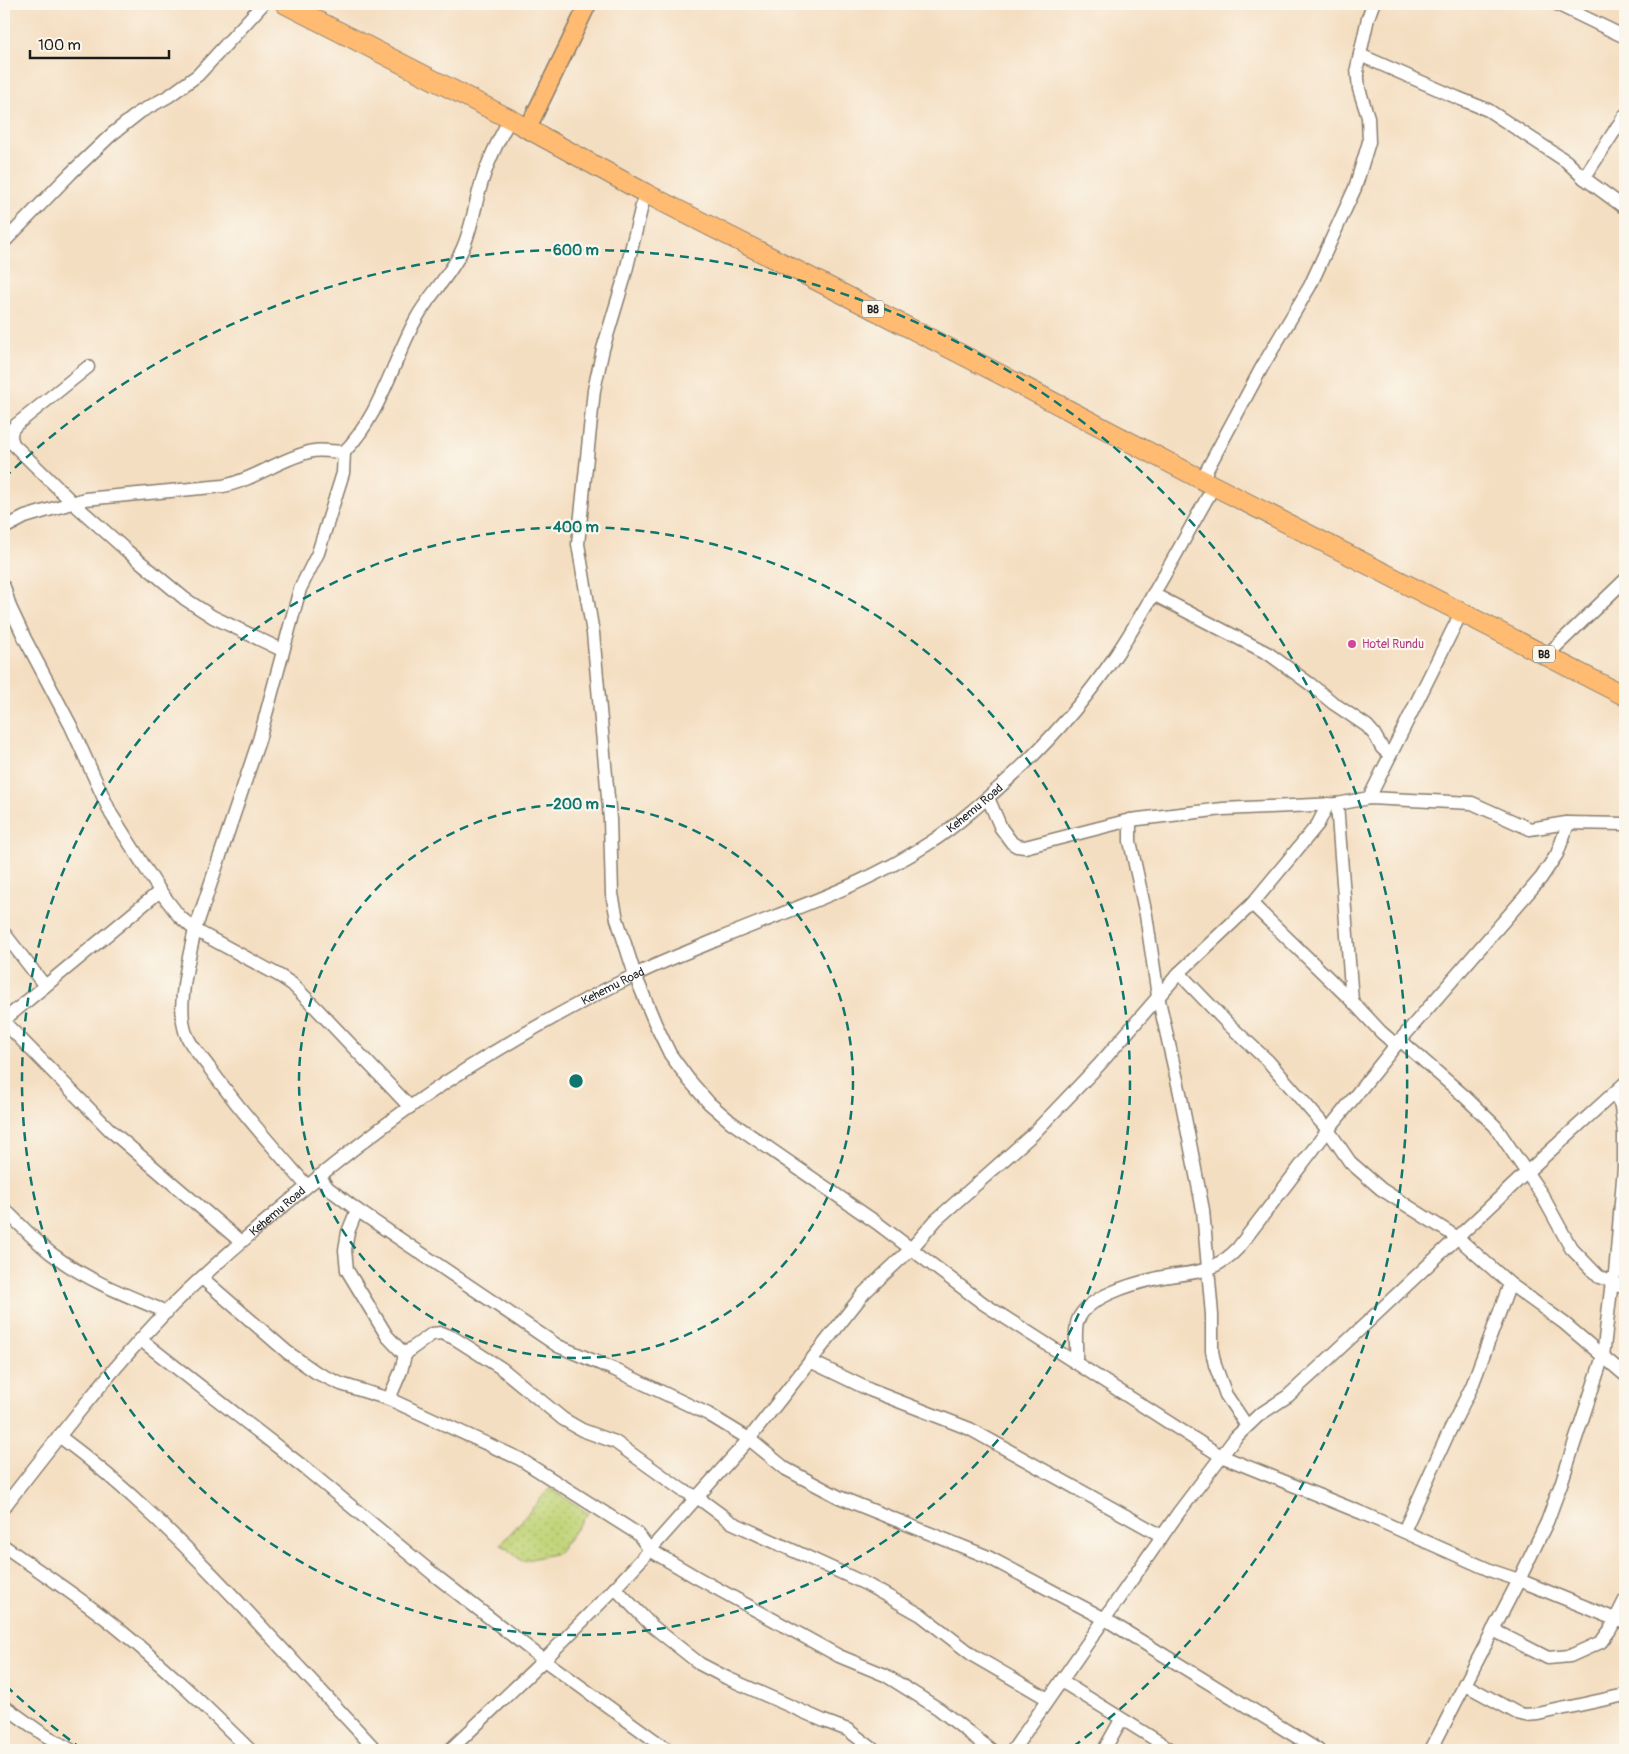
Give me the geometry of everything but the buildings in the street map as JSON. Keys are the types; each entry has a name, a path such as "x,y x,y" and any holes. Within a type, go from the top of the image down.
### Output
{"highway":[{"name":"B8","path":"285,4 510,119 645,193 982,364 1625,696"}],"main road":[{"path":"527,130 588,4"}],"street":[{"path":"4,242 71,173 111,136 140,112 169,96 198,75 262,4"},
{"name":"Kehemu Road","path":"4,1507 58,1436 166,1312 241,1242 307,1186 410,1107 466,1069 525,1034 636,974 817,900 873,875 932,842 988,798 1024,766 1052,736 1081,703 1116,654 1153,594 1262,367 1310,286 1355,188 1369,142 1368,117 1359,82 1358,68 1368,18 1373,4"},
{"path":"1557,4 1625,37"},
{"path":"1360,55 1488,110 1566,161 1584,178 1625,208"},
{"path":"1584,178 1625,115"},
{"path":"307,1186 228,1093 187,1036 184,1028 183,1011 189,955 195,930 259,740 300,589 318,553 343,473 344,452 356,440 379,401 399,353 424,305 450,271 462,250 493,148 510,119"},
{"path":"645,193 624,279 603,349 594,390 578,544 593,633 610,820 612,894 617,919 636,974 655,1023 670,1054 689,1080 709,1102 732,1122 877,1223 984,1304 1221,1456 1404,1532 1492,1571 1520,1580 1620,1621"},
{"path":"88,367 16,424 10,438 15,447 72,502 126,550 196,607 238,630 282,650"},
{"path":"4,528 25,517 72,502 112,496 223,486 238,483 281,462 314,451 344,452"},
{"path":"1547,656 1625,580"},
{"path":"4,587 10,607 25,639 71,726 111,814 160,891 179,916 195,930 292,984 410,1107"},
{"path":"1153,594 1269,654 1367,726 1382,748 1390,755"},
{"path":"1369,798 1461,613"},
{"path":"988,798 1002,828 1012,843 1017,846 1034,845 1130,820 1223,809 1333,804 1369,798 1472,803 1530,830 1566,822 1625,824"},
{"path":"450,1750 544,1660 615,1588 749,1439 864,1293 911,1249 936,1220 1032,1135 1062,1104 1099,1065 1158,996 1252,904 1333,804"},
{"path":"1333,804 1352,1001"},
{"path":"1130,820 1130,841 1146,915 1158,996 1204,1210 1212,1314 1212,1351 1226,1395 1247,1426"},
{"path":"1074,1361 1076,1358 1077,1320 1095,1302 1127,1287 1154,1279 1208,1269 1230,1257 1398,1043 1541,878 1556,854 1567,827 1566,822"},
{"path":"160,891 4,1021 116,1136 241,1242"},
{"path":"1252,904 1352,1001 1381,1032 1398,1043 1463,1095 1495,1126 1542,1194 1571,1248 1599,1277 1612,1281 1619,1286 1625,1285"},
{"path":"4,933 45,986"},
{"path":"1180,973 1228,1024 1268,1061 1328,1130 1350,1162 1381,1189 1458,1238 1510,1284 1564,1323 1625,1375"},
{"path":"1013,1750 1162,1536 1221,1456 1247,1426 1288,1396 1324,1364 1527,1172 1625,1083"},
{"path":"1433,1750 1464,1684 1520,1580 1547,1522 1603,1356 1623,1200 1624,1133 1621,1106 1619,1101 1612,1095"},
{"path":"319,1176 328,1188 357,1210 558,1346 708,1414 749,1439 786,1469 839,1497 986,1556 1105,1619 1318,1750"},
{"path":"4,1209 52,1254 82,1274 166,1312"},
{"path":"357,1210 346,1241 347,1270 387,1336 405,1356"},
{"path":"202,1278 287,1352 317,1373 341,1384 389,1399 520,1459 638,1534 650,1550 696,1578 839,1656 885,1675 940,1709 991,1750"},
{"path":"1404,1532 1472,1386 1510,1284"},
{"path":"389,1399 405,1356 423,1339 432,1334 442,1333 454,1338 501,1368 563,1419 582,1430 615,1442 731,1522 858,1580 921,1615 974,1656 1048,1699"},
{"path":"141,1340 306,1469 437,1577 544,1660 668,1750"},
{"path":"810,1361 870,1390 970,1429 1162,1536"},
{"path":"58,1436 89,1458 163,1524 222,1584 376,1750"},
{"path":"4,1546 82,1600 121,1631 250,1750"},
{"path":"615,1588 651,1625 700,1664 727,1678 848,1730 874,1750"},
{"path":"1493,1630 1548,1658 1570,1656 1601,1642 1620,1621 1625,1600"},
{"path":"1061,1681 1172,1750"},
{"path":"1464,1684 1517,1713 1525,1715 1625,1696"},
{"path":"4,1706 43,1734 71,1750"},
{"path":"1104,1750 1121,1720"}],"green space":[{"path":"550,1488 588,1513 558,1553 522,1561 501,1544"}],"place":[{"name":"Hotel Rundu","path":"1352,644"}]}
